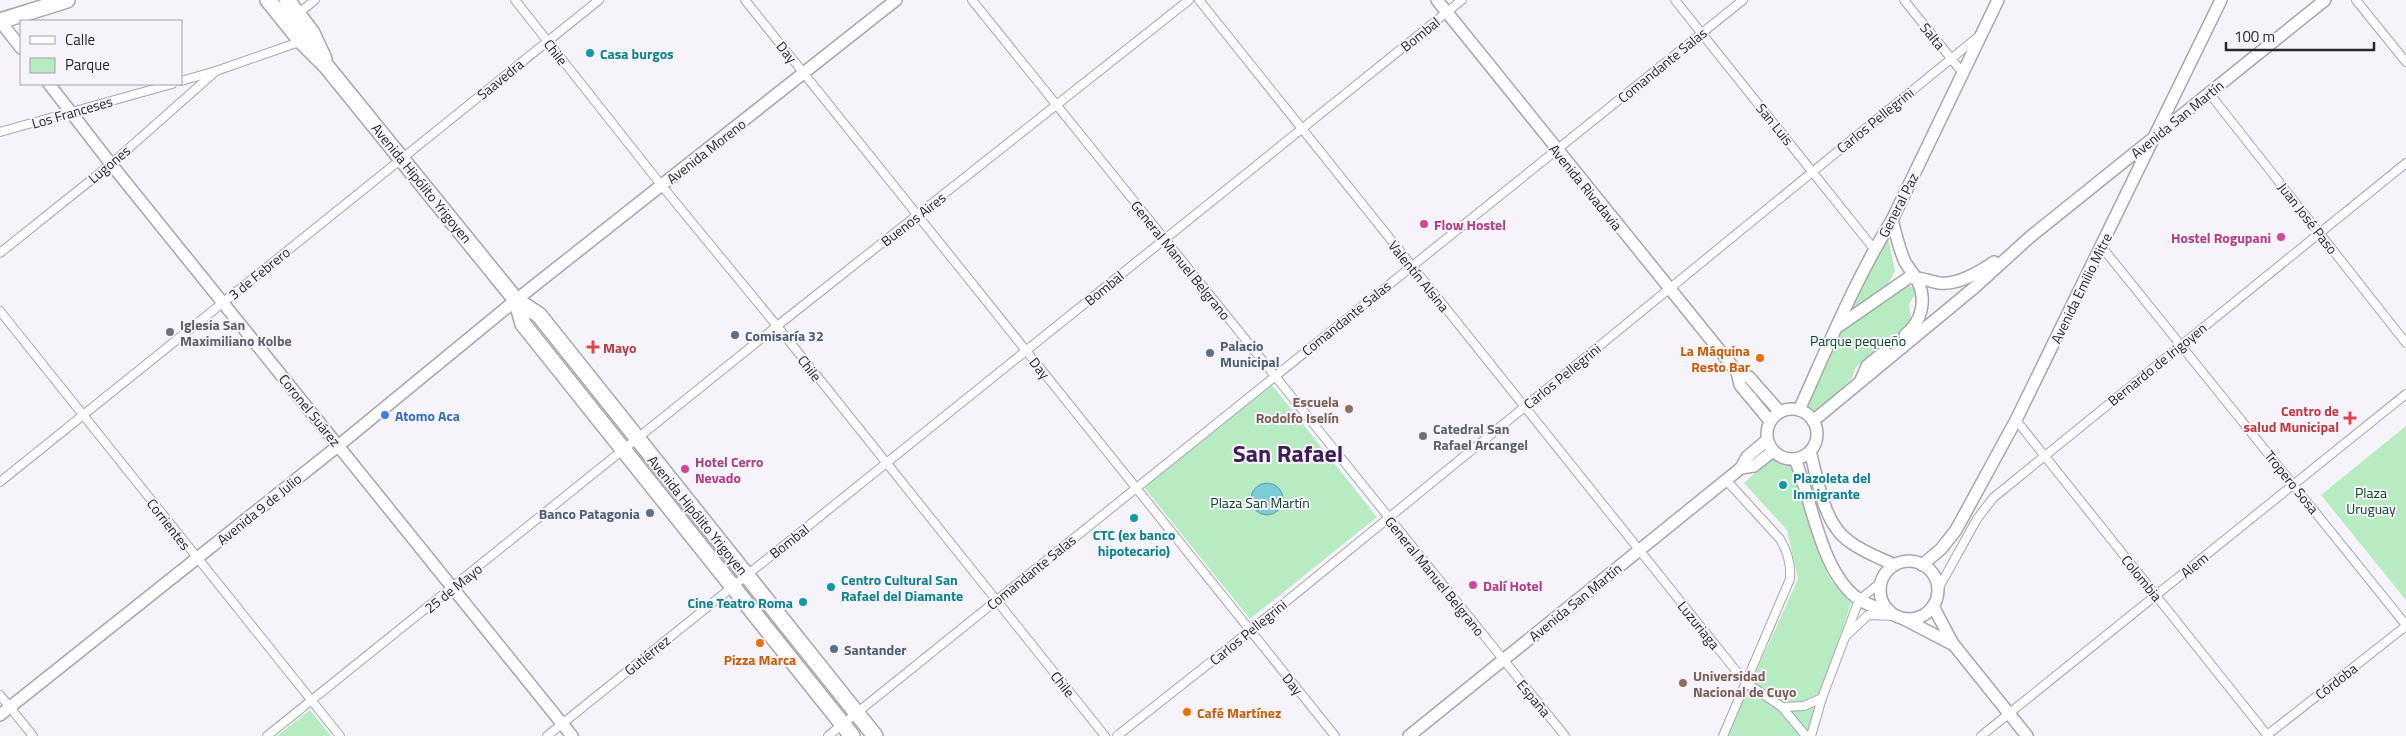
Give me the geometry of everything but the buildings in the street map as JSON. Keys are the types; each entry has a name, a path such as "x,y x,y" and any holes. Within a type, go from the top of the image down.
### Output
{"highway":[{"path":"0,21 68,0"},
{"name":"Avenida Hipólito Yrigoyen","path":"268,0 292,18 327,67 516,300 539,315 875,736"},
{"name":"Avenida Hipólito Yrigoyen","path":"287,0 292,18"},
{"name":"Avenida Hipólito Yrigoyen","path":"516,300 522,324 847,730"}],"street":[{"path":"292,18 315,0"},
{"name":"Chile","path":"515,0 1104,736"},
{"name":"Saavedra","path":"402,158 598,0"},
{"name":"Day","path":"745,0 1335,736"},
{"name":"Avenida Moreno","path":"516,300 896,0"},
{"name":"General Manuel Belgrano","path":"972,0 1503,660"},
{"name":"Buenos Aires","path":"638,438 1189,0"},
{"name":"Valentín Alsina","path":"1199,0 1639,550"},
{"name":"Avenida Rivadavia","path":"1437,0 1737,372 1740,384 1770,421"},
{"name":"Bombal","path":"746,575 1462,0"},
{"name":"San Luis","path":"1675,0 1814,171 1874,249"},
{"name":"Comandante Salas","path":"828,736 847,730 857,713 1743,0"},
{"name":"Salta","path":"1904,0 1962,72"},
{"name":"General Paz","path":"1799,410 1874,249 1892,220 1998,0"},
{"name":"Avenida Emilio Mitre","path":"1922,564 1941,549 1956,530 2016,420 2221,0"},
{"name":"Avenida San Martín","path":"1812,421 1975,287 2030,237 2325,0"},
{"path":"2356,0 2406,62"},
{"path":"0,21 20,47"},
{"name":"Carlos Pellegrini","path":"1117,736 1250,631 1981,34"},
{"path":"182,81 216,71 307,37"},
{"name":"Lugones","path":"0,253 111,164 216,71"},
{"name":"Coronel Suárez","path":"50,85 111,164 572,736"},
{"name":"Los Franceses","path":"0,132 168,85"},
{"name":"Juan José Paso","path":"2209,93 2406,343"},
{"name":"3 de Febrero","path":"0,482 402,158"},
{"name":"Bernardo de Irigoyen","path":"1938,591 1984,508 2044,456 2406,163"},
{"path":"1860,382 1866,366 1914,328 1919,320 1922,293 1915,277 1905,262 1892,220"},
{"name":"Avenida San Martín","path":"1915,277 1940,283 1952,282 1984,269 2030,237"},
{"name":"Tropero Sosa","path":"2101,246 2182,344 2406,626"},
{"path":"1836,329 1902,282 1915,277"},
{"name":"Avenida 9 de Julio","path":"0,715 338,446 516,300"},
{"name":"Corrientes","path":"0,311 196,559 340,736"},
{"name":"Avenida Rivadavia","path":"1737,372 1749,377 1780,412"},
{"name":"Alem","path":"1981,736 2406,394"},
{"path":"1810,451 1795,459 1787,458 1773,451 1767,440 1770,421 1780,412 1799,410 1812,421 1816,436 1810,451 1824,500 1839,532 1849,542 1895,565"},
{"name":"Colombia","path":"2016,420 2267,736"},
{"name":"25 de Mayo","path":"267,736 638,438"},
{"name":"Avenida San Martín","path":"1409,736 1741,468 1747,457 1767,440"},
{"name":"Avenida San Martín","path":"1741,468 1754,466 1773,451"},
{"path":"1795,459 1806,484 1818,534 1826,553 1846,585 1859,600 1896,615 1954,645"},
{"path":"1723,736 1790,579 1791,568 1780,539 1726,480"},
{"name":"Luzuriaga","path":"1639,550 1746,682 1782,707 1806,736"},
{"path":"1811,736 1822,698 1844,638 1859,600 1880,583 1884,575 1895,565 1904,562 1922,564 1934,576 1938,591 1933,606 1920,616 1868,616 1844,638"},
{"name":"Gutiérrez","path":"547,736 746,575"},
{"path":"1880,583 1881,598 1896,615"},
{"path":"1933,606 1954,645 2027,736"},
{"name":"Córdoba","path":"2267,736 2406,626"},
{"name":"España","path":"1503,660 1565,736"},
{"path":"0,695 33,736"},
{"path":"1782,707 1804,706 1822,698"}],"green space":[{"name":"Parque pequeño","path":"1888,237 1895,271 1885,289 1850,310 1883,239"},
{"name":"Parque pequeño","path":"1906,284 1914,288 1915,294 1909,304 1911,323 1856,367 1852,378 1814,415 1804,408 1837,328"},
{"name":"Plaza San Martín","path":"1271,384 1377,517 1250,619 1143,486"},
{"name":"Plaza Uruguay","path":"2406,426 2406,600 2321,495"},
{"path":"1774,456 1793,468 1821,559 1832,581 1851,603 1807,736 1727,736 1798,579 1787,530 1744,483"},
{"path":"310,710 331,736 277,736"}],"water":[{"path":"1267,483 1273,484 1278,488 1282,493 1282,505 1278,510 1273,514 1267,515 1261,514 1256,510 1252,505 1251,499 1252,493 1256,488 1261,484"}],"place":[{"name":"Casa burgos","path":"590,53"},
{"name":"Flow Hostel","path":"1424,224"},
{"name":"Hostel Rogupani","path":"2281,237"},
{"name":"Iglesia San Maximiliano Kolbe","path":"170,332"},
{"name":"Comisaría 32","path":"735,335"},
{"name":"Mayo","path":"593,347"},
{"name":"Palacio Municipal","path":"1210,353"},
{"name":"La Máquina Resto Bar","path":"1760,358"},
{"name":"Escuela Rodolfo Iselín","path":"1349,409"},
{"name":"Atomo Aca","path":"385,415"},
{"name":"Centro de salud Municipal","path":"2350,418"},
{"name":"Catedral San Rafael Arcangel","path":"1423,436"},
{"name":"Hotel Cerro Nevado","path":"685,469"},
{"name":"Plazoleta del Inmigrante","path":"1783,485"},
{"name":"Banco Patagonia","path":"650,513"},
{"name":"CTC (ex banco hipotecario)","path":"1134,518"},
{"name":"Dalí Hotel","path":"1473,585"},
{"name":"Centro Cultural San Rafael del Diamante","path":"831,587"},
{"name":"Cine Teatro Roma","path":"803,602"},
{"name":"Pizza Marca","path":"760,643"},
{"name":"Santander","path":"834,649"},
{"name":"Universidad Nacional de Cuyo","path":"1683,683"},
{"name":"Café Martínez","path":"1187,712"}],"district":[{"name":"San Rafael","path":"1288,453"}]}
